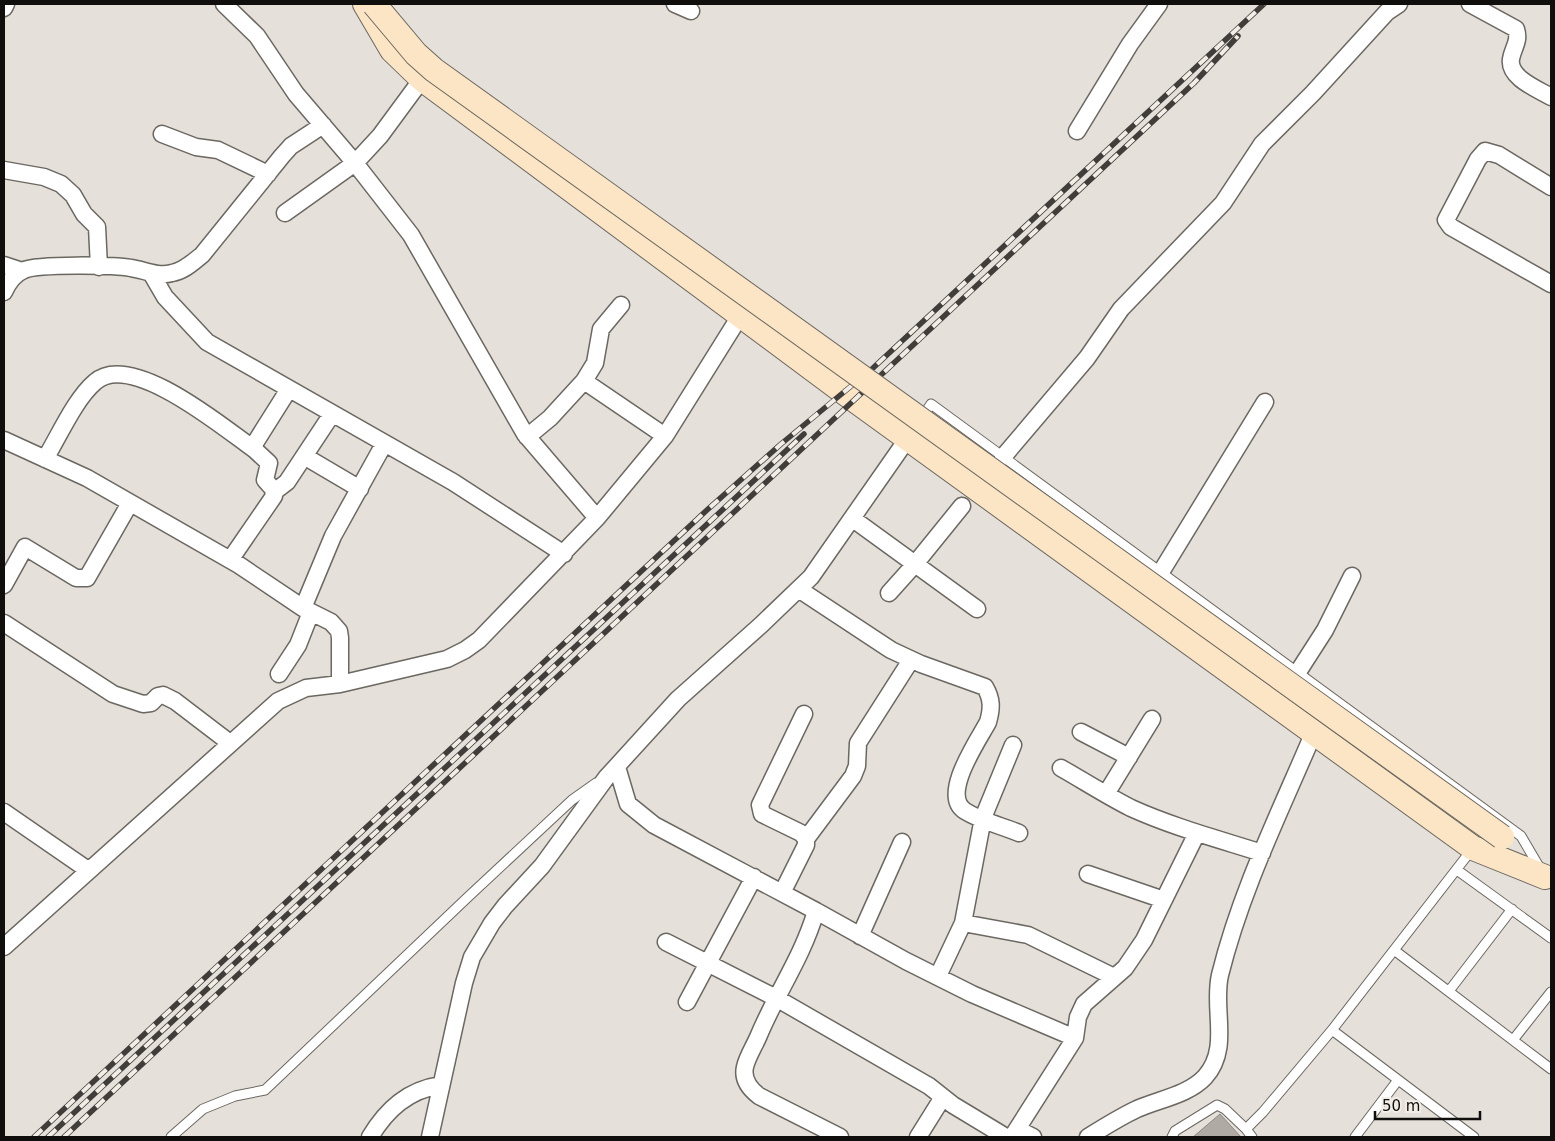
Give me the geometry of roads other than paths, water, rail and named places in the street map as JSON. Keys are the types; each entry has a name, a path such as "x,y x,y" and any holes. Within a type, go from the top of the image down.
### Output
{"street":[{"path":"4,8 6,4"},
{"path":"224,4 257,36 296,94 355,163 411,235 511,413 527,437 597,518"},
{"path":"365,4 392,50 422,79 740,316 913,431 1314,732 1473,848 1548,881"},
{"path":"374,4 416,54 434,70 1502,837 1548,881"},
{"path":"675,4 691,11"},
{"path":"1077,131 1130,44 1159,4"},
{"path":"1003,457 1087,358 1121,309 1223,203 1262,144 1313,93 1387,12 1399,4"},
{"path":"1481,6 1516,29 1519,37 1511,59 1512,67 1517,76 1551,97"},
{"path":"285,213 355,163 380,136 422,79"},
{"path":"4,292 14,276 22,270 32,267 132,268 162,275 174,273 202,255 292,146 323,125"},
{"path":"162,134 196,147 218,150 268,174"},
{"path":"1551,187 1499,155 1485,151 1478,158 1446,220 1451,227 1551,284"},
{"path":"4,170 44,177 67,189 84,214 97,227 100,267"},
{"path":"4,265 22,270"},
{"path":"151,273 165,297 207,342 454,482 564,554"},
{"path":"527,437 550,418 584,381 595,364 601,330 621,305"},
{"path":"4,947 230,743 285,698 306,688 340,684 432,664 465,650 490,629 597,518 665,436 740,316"},
{"path":"46,459 91,385 102,377 117,374 154,384 176,396 255,450 268,463 265,480 274,492"},
{"path":"584,381 665,436"},
{"path":"255,450 258,437 289,389"},
{"path":"1161,572 1265,402"},
{"path":"230,560 274,492 287,482 332,414"},
{"path":"430,1137 464,983 472,957 482,939 505,906 542,866 614,770 678,699 800,590 913,431"},
{"path":"4,440 87,478 230,560 307,610 331,622 339,631 340,684"},
{"path":"279,674 298,645 326,551 384,444"},
{"path":"304,456 360,489"},
{"path":"4,585 25,547 76,578 87,578 130,503"},
{"path":"889,593 916,564 962,506"},
{"path":"852,519 977,608"},
{"path":"1298,672 1325,630 1352,576"},
{"path":"800,590 866,635 911,660 985,687 991,697 991,710 988,722 956,785 957,803 964,810 1019,832"},
{"path":"4,623 114,694 143,704 150,703 158,696 163,695 175,701 230,743"},
{"path":"783,892 806,845 806,840 853,776 857,766 858,743 911,660"},
{"path":"804,714 760,806 762,814 801,833 806,840"},
{"path":"1106,794 1152,719"},
{"path":"1081,732 1129,757"},
{"path":"1088,1137 1138,1109 1187,1090 1204,1077 1215,1063 1221,1030 1217,1002 1220,976 1241,903 1314,732"},
{"path":"938,976 963,923 983,818 1013,745"},
{"path":"1061,768 1106,794 1150,816 1262,853"},
{"path":"614,770 628,804 654,825 972,994 1075,1038"},
{"path":"4,812 88,870"},
{"path":"1012,1134 1075,1038 1078,1017 1084,1004 1134,958 1197,833"},
{"path":"860,936 902,842"},
{"path":"1088,874 1164,900"},
{"path":"687,1002 754,877"},
{"path":"816,911 807,941 776,998 745,1068 746,1080 751,1089 759,1096 814,1131 840,1137"},
{"path":"963,923 1028,935 1114,977"},
{"path":"666,942 776,998 929,1086 943,1096 1012,1134 1033,1137"},
{"path":"370,1137 387,1112 397,1103 420,1090 441,1085"},
{"path":"918,1137 943,1096"}],"lane":[{"path":"913,431 931,404 1521,836 1548,881"},
{"path":"171,1137 203,1109 235,1096 265,1090 565,807 614,770"},
{"path":"1246,1130 1264,1112 1332,1030 1473,848"},
{"path":"1457,870 1551,938"},
{"path":"1449,991 1512,910"},
{"path":"1394,950 1551,1069"},
{"path":"1513,1040 1551,992"},
{"path":"1332,1030 1474,1137"},
{"path":"1355,1137 1398,1080"},
{"path":"1172,1137 1176,1131 1218,1105 1225,1109 1252,1137"}],"railway":[{"path":"34,1137 707,510 781,444 873,368 1264,4"},
{"path":"64,1137 1194,83 1238,36"},
{"path":"48,1137 804,434"}]}
